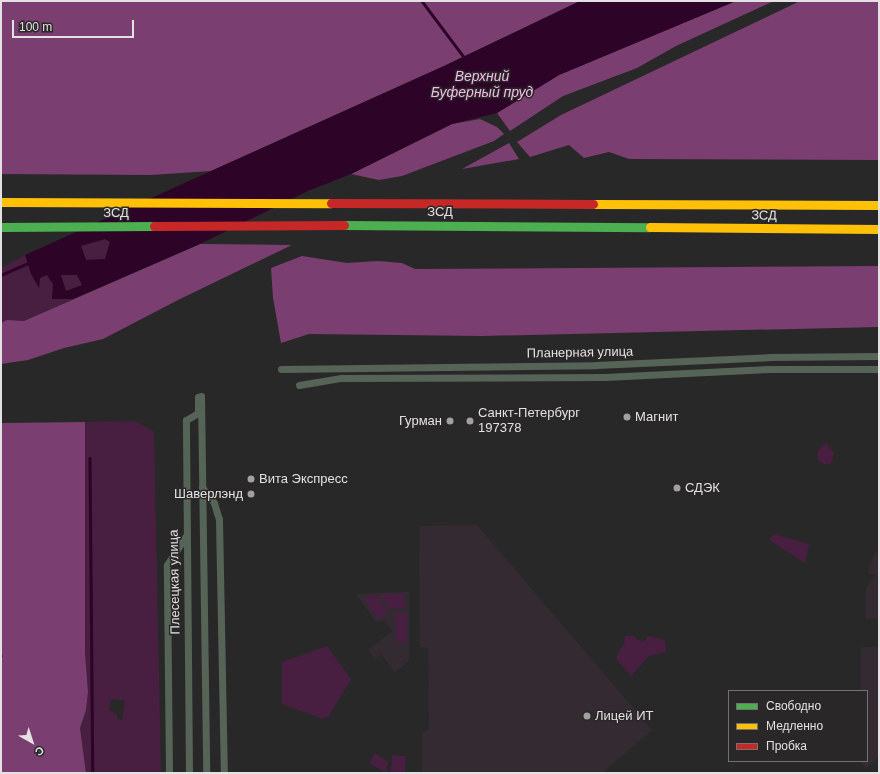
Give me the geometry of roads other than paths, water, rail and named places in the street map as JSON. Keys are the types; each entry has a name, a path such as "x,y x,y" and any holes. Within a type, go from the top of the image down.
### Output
{"highway":[{"name":"ЗСД","path":"1,202 879,205"},
{"name":"ЗСД","path":"1,227 449,225 879,229"}],"street":[{"name":"Планерная улица","path":"281,370 596,365 769,357 879,356"},
{"name":"Планерная улица","path":"299,385 341,378 605,377 770,368 879,369"},
{"name":"Плесецкая улица","path":"190,773 186,536 186,420 198,413 200,397 206,773"},
{"path":"202,487 214,503 219,519 224,773"},
{"path":"169,773 167,565 186,536"}],"water":[{"name":"Верхний Буферный пруд","path":"580,1 736,1 559,75 497,113 452,124 351,174 308,191 200,244 73,299 52,299 53,284 47,275 40,278 39,288 31,274 25,255 444,66","holes":["105,239 110,242 105,259 86,260 81,246","61,275 77,275 82,285 66,291"]}],"waterway":[{"path":"422,1 464,57"},
{"path":"1,275 28,263"},
{"path":"90,458 93,773"}],"place":[{"name":"Магнит","path":"627,417"},
{"name":"Гурман","path":"450,421"},
{"name":"Санкт-Петербург 197378","path":"470,421"},
{"name":"Вита Экспресс","path":"251,479"},
{"name":"СДЭК","path":"677,488"},
{"name":"Шаверлэнд","path":"251,494"},
{"name":"Лицей ИТ","path":"587,716"}]}
